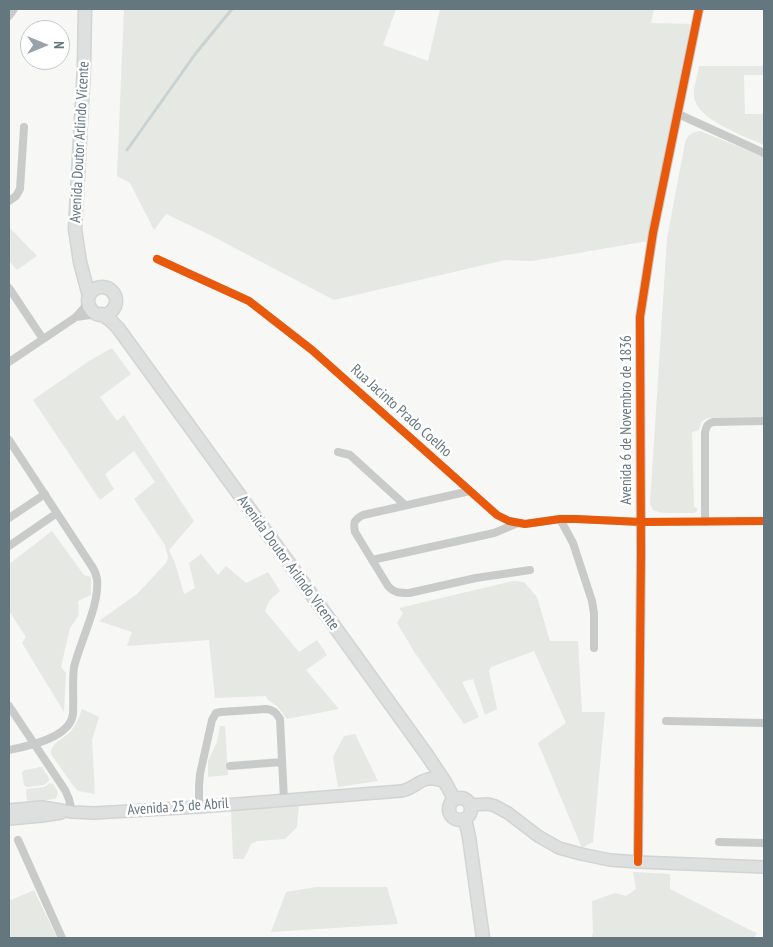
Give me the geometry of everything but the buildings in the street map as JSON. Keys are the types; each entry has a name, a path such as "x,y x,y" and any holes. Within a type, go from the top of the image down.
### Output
{"main road":[{"name":"Avenida Doutor Arlindo Vicente","path":"83,10 84,67 75,230 77,248 89,298"},
{"path":"82,271 90,281 108,288 114,294 118,328"},
{"path":"108,288 95,289 89,298 91,309 99,314 109,313 116,302"},
{"name":"Avenida Doutor Arlindo Vicente","path":"99,314 110,320 118,328 286,559 445,782 454,799"},
{"name":"Avenida 25 de Abril","path":"9,810 42,807 72,812 94,813 406,790 427,779 445,782"},
{"path":"464,798 471,806 470,815 465,819 457,819 451,814 450,806 454,799 464,798"},
{"path":"471,806 488,804 495,806 559,848 588,856 638,862 764,867"},
{"name":"Avenida 25 de Abril","path":"9,818 72,812"},
{"path":"465,819 483,938"}],"street":[{"path":"9,16 14,9"},
{"name":"Avenida 6 de Novembro de 1836","path":"638,862 641,522 640,317 653,234 700,11"},
{"path":"678,114 764,153"},
{"path":"9,201 16,196 20,189 24,127"},
{"name":"Rua Jacinto Prado Coelho","path":"157,260 249,301 312,350 497,515 509,521 526,524 560,519 641,522 764,521"},
{"path":"9,288 43,339"},
{"path":"9,362 76,317 84,308 89,298"},
{"path":"76,317 99,314"},
{"path":"705,522 706,427 709,423 713,422 764,421"},
{"path":"9,440 91,564 97,579 94,606 74,667 71,721 64,729 35,745 9,750"},
{"path":"338,452 350,455 405,505"},
{"path":"470,491 362,515 356,519 353,524 355,532 388,586 395,592 409,593 476,578 530,570"},
{"path":"9,518 45,494"},
{"path":"9,546 57,513"},
{"path":"560,519 573,543 592,601 594,648"},
{"path":"372,560 494,533 518,523"},
{"path":"9,706 65,790 72,812"},
{"path":"199,806 198,786 212,720 216,713 221,712 266,709 276,713 280,719 284,800"},
{"path":"666,721 764,723"},
{"path":"230,766 282,762"},
{"path":"18,840 62,938"},
{"path":"719,842 764,843"}],"shaded area":[{"path":"124,9 396,9 383,45 428,61 440,9 654,9 651,23 690,24 648,241 532,261 505,260 334,300 166,214 154,230 130,183 117,176"},
{"path":"699,66 764,66 764,75 744,75 745,114 764,114 764,145 734,132 703,113 697,105 694,96"},
{"path":"700,131 764,157 764,417 707,418 701,422 699,430 692,432 694,507 697,508 697,511 694,513 662,513 653,510 650,504 667,238 685,143 690,134"},
{"path":"9,227 37,256 17,270 9,261"},
{"path":"112,348 131,374 100,397 117,421 124,415 194,521 169,550 184,594 195,588 189,563 201,554 218,575 226,566 246,583 268,572 280,591 269,601 265,611 299,652 317,640 327,655 306,670 339,709 287,719 266,696 215,698 209,640 127,646 132,632 99,621 137,594 166,563 168,558 165,545 134,499 155,482 134,451 105,474 114,489 100,500 33,400 89,361"},
{"path":"52,531 84,575 91,577 91,595 78,601 79,615 70,628 61,667 66,673 64,712 22,643 26,637 9,611 9,564"},
{"path":"513,581 524,582 537,597 550,641 578,641 582,712 605,712 593,842 582,848 538,743 566,723 534,651 491,667 489,671 497,709 485,715 473,679 462,682 479,717 464,724 415,653 397,623 403,613 399,608"},
{"path":"82,709 99,717 92,740 95,794 78,791 51,754 53,746 73,728"},
{"path":"220,726 225,726 228,775 208,777 208,761 217,742"},
{"path":"355,734 378,781 338,787 333,757 344,736"},
{"path":"42,767 49,781 44,785 27,787 24,785 22,773 24,770"},
{"path":"50,783 56,788 57,795 55,799 29,802 27,800 27,789 44,787"},
{"path":"299,804 297,827 285,839 257,841 251,844 244,859 233,859 231,810"},
{"path":"633,872 670,874 670,889 757,933 754,938 591,938 593,933 592,901 615,893 626,896 636,889"},
{"path":"316,887 387,887 398,924 271,932 286,892"},
{"path":"34,890 57,938 9,938 9,901"}],"waterway":[{"path":"127,150 196,53 232,9"}],"cycle path":[{"path":"638,862 641,554 640,317 653,233 699,9"},
{"path":"157,259 249,301 312,350 497,515 509,521 525,524 560,519 641,522 764,521"}]}
